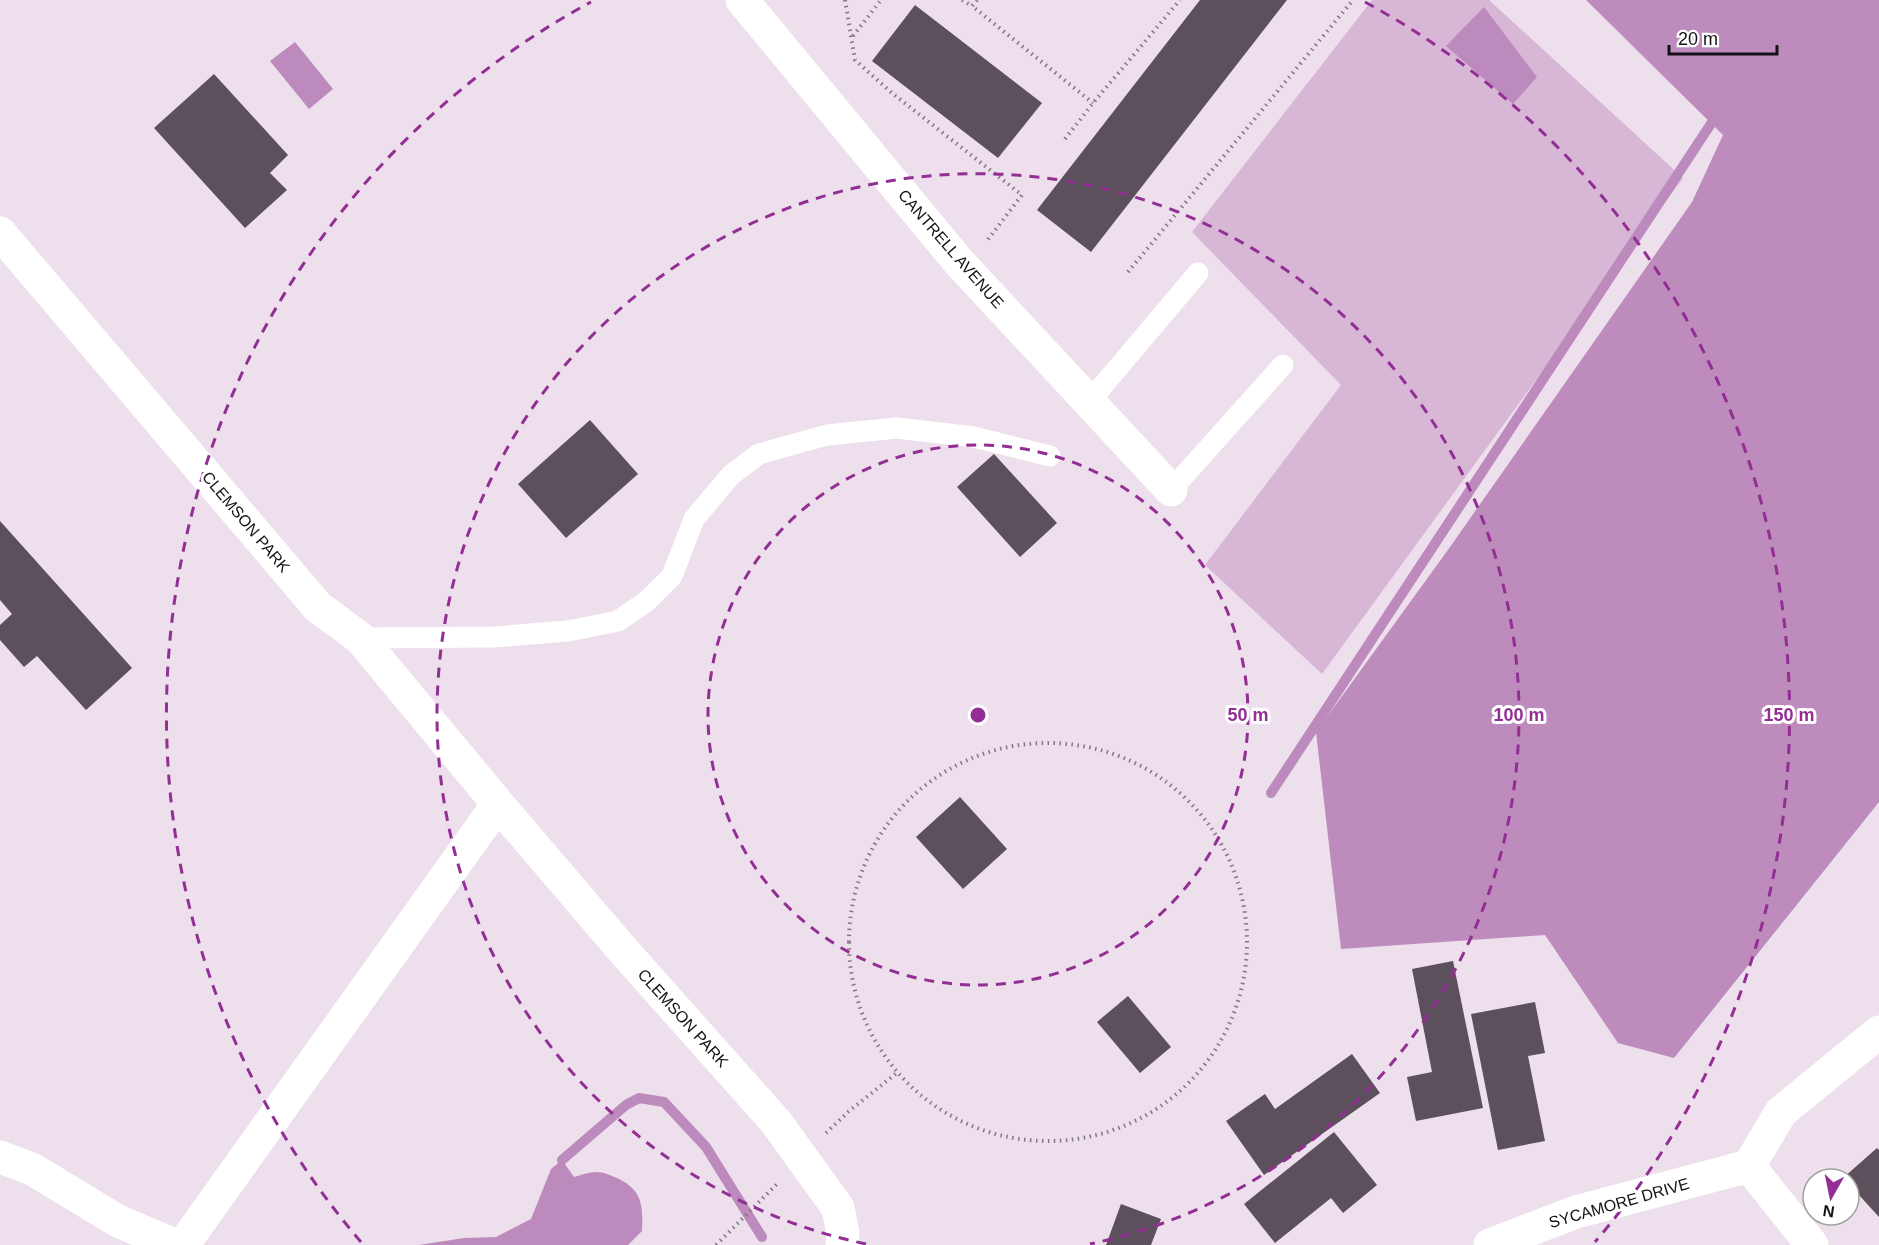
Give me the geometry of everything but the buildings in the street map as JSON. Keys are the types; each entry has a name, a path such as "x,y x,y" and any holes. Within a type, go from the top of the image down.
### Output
{"street":[{"name":"CANTRELL AVENUE","path":"742,0 958,261 1171,490"},
{"name":"CLEMSON PARK","path":"0,233 318,606 360,638 621,948 776,1122 838,1208 843,1233 842,1245"},
{"path":"183,1245 498,804"},
{"path":"1812,1245 1749,1166 1781,1112 1879,1032"},
{"path":"0,1157 32,1169 118,1221 174,1245"},
{"name":"SYCAMORE DRIVE","path":"1490,1245 1576,1212 1749,1166"}],"lane":[{"path":"1089,402 1198,273"},
{"path":"1171,490 1283,365"},
{"path":"360,638 494,637 568,631 618,621 647,601 672,576 694,519 730,475 759,454 827,435 897,428 974,437 1050,456"}],"path":[{"path":"845,0 855,60 892,93 1022,195 983,245"},
{"path":"852,37 881,0"},
{"path":"962,0 1093,103"},
{"path":"972,6 976,0"},
{"path":"1065,139 1180,0"},
{"path":"1128,272 1353,0"},
{"path":"1052,743 1090,748 1126,759 1160,778 1192,805 1218,838 1236,877 1246,918 1247,960 1239,1001 1222,1040 1197,1074 1166,1103 1129,1124 1089,1137 1047,1141 1005,1136 965,1122 928,1101 898,1072 875,1041 859,1006 850,969 849,931 854,893 867,858 886,825 912,796 942,773 977,756 1014,746 1052,743"}],"shaded area":[{"path":"1372,0 1489,0 1683,178 1322,674 1205,565 1341,385 1192,232"},
{"path":"1586,0 1879,0 1879,802 1674,1058 1618,1043 1545,935 1341,949 1316,732 1450,547 1692,202 1723,135"},
{"path":"1484,7 1537,77 1513,104 1446,46"},
{"path":"295,42 333,89 309,109 270,61"},
{"path":"562,1160 574,1177 591,1172 603,1173 619,1179 637,1194 642,1214 642,1231 628,1245 419,1245 464,1238 496,1237 531,1219 551,1169"}],"waterway":[{"path":"1271,793 1743,75 1806,0"},
{"path":"562,1160 626,1105 639,1098 664,1102 706,1147 762,1237"}]}
